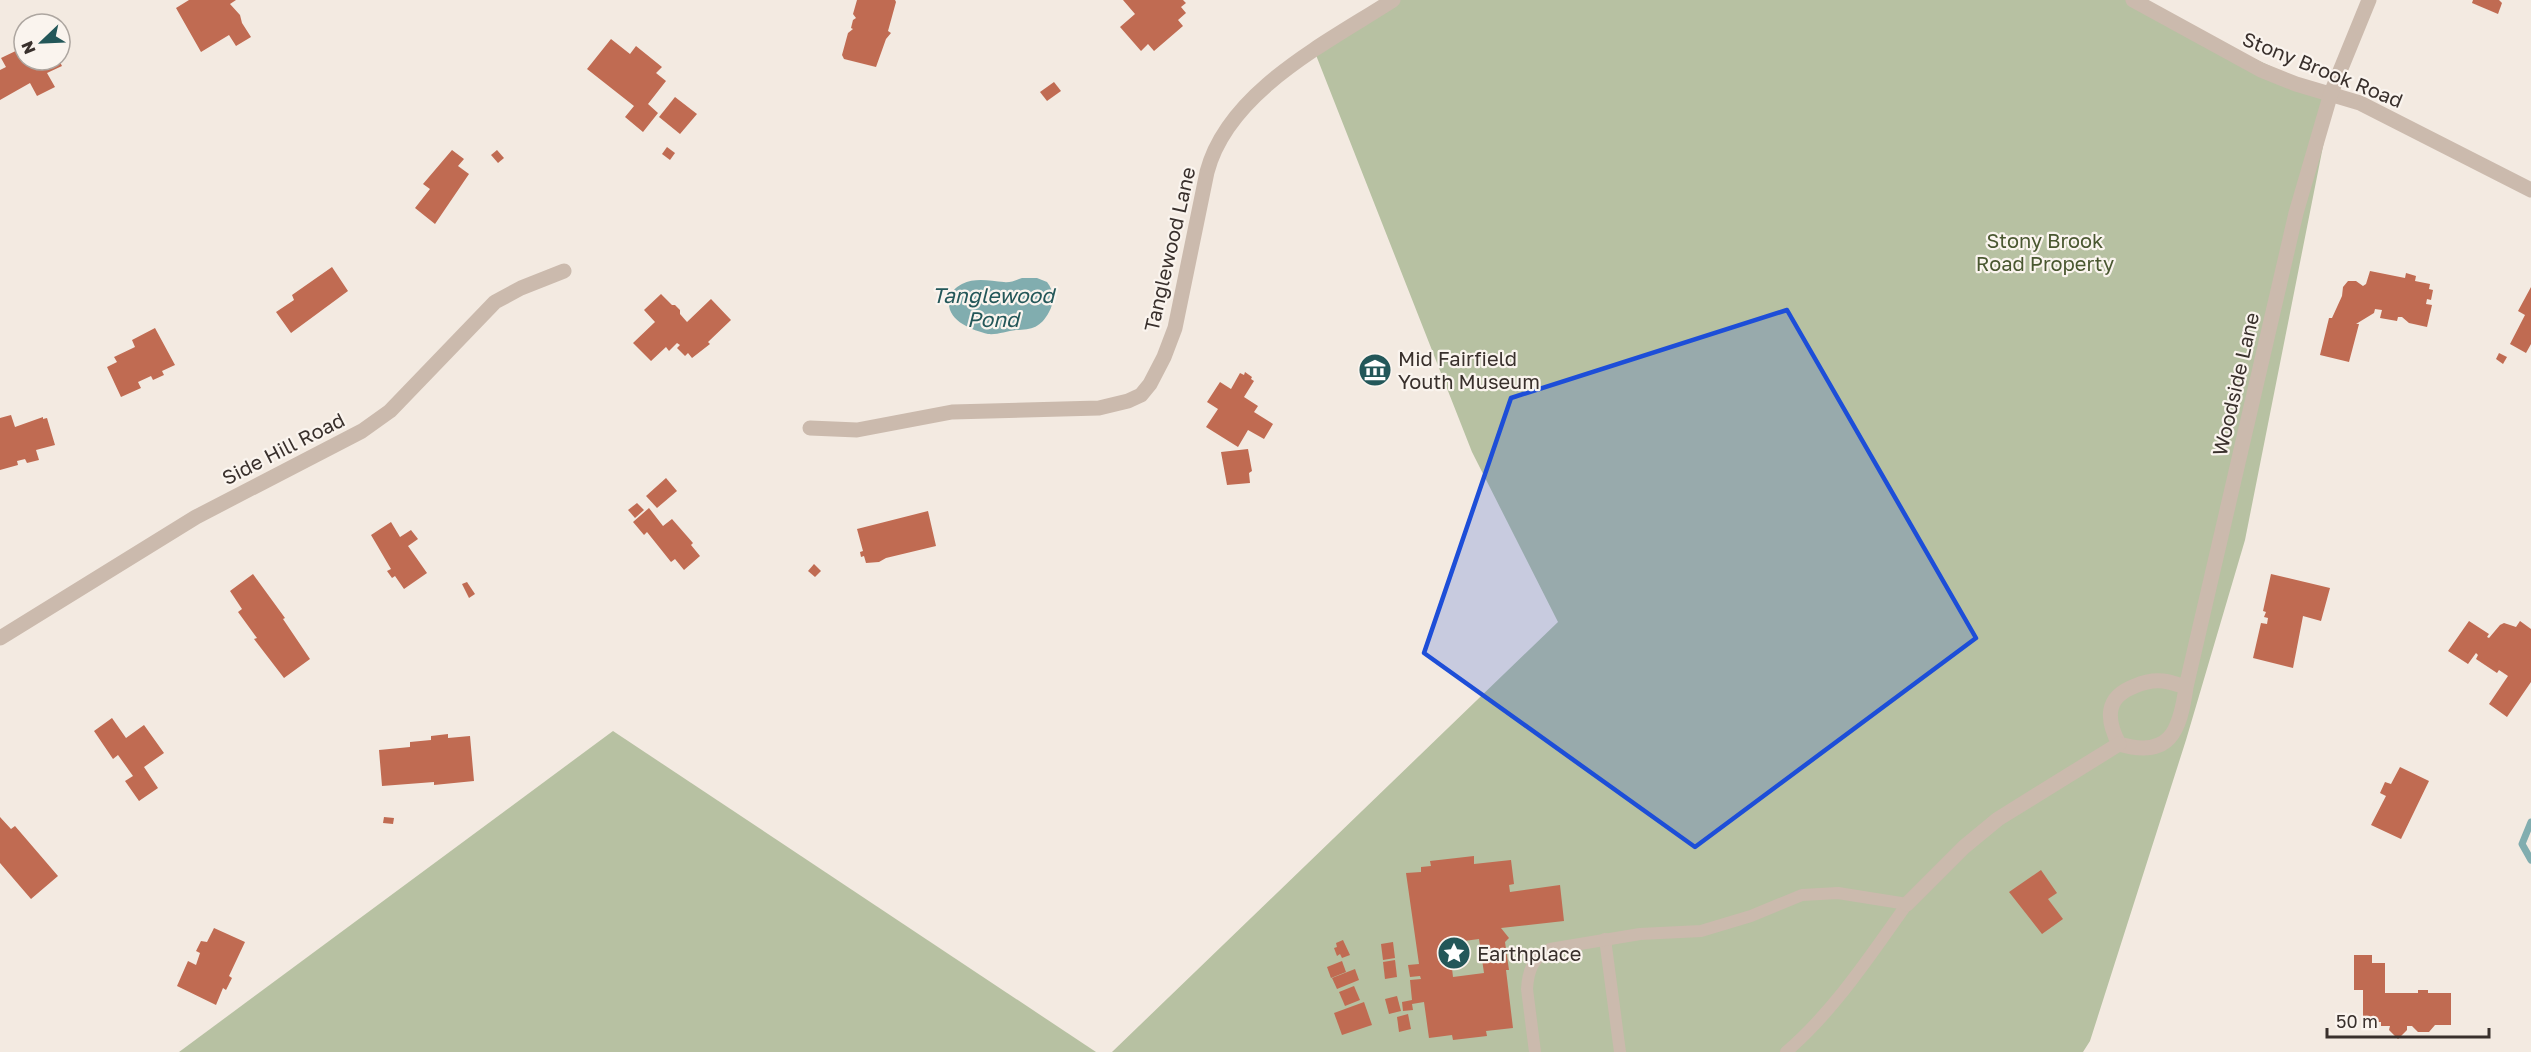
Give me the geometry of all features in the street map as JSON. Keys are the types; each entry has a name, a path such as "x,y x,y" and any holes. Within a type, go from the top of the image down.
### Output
{"street":[{"name":"Tanglewood Lane","path":"810,428 857,430 952,412 1098,408 1128,401 1141,395 1150,384 1164,357 1175,328 1207,172 1224,134 1240,112 1281,73 1393,0"},
{"name":"Stony Brook Road","path":"2133,0 2261,70 2296,84 2331,93 2384,114 2531,190"},
{"name":"Woodside Lane","path":"2119,744 2146,750 2159,746 2170,739 2182,716 2186,687 2288,246 2331,93 2369,0"},
{"name":"Side Hill Road","path":"0,638 196,517 369,427 390,411 495,302 521,288 564,271"},
{"path":"1907,904 1964,847 1998,819 2119,744 2112,730 2111,706 2124,690 2153,681 2186,687"}],"lane":[{"path":"1535,1052 1527,989 1529,972 1538,957 1550,949 1640,934 1701,931 1751,916 1802,896 1838,893 1907,904 1841,994 1808,1033 1786,1052"},
{"path":"1605,939 1620,1052"}],"highlighted area":[{"path":"1787,310 1976,638 1695,847 1424,653 1511,398"}],"green space":[{"name":"Stony Brook Road Property","path":"1384,0 2131,0 2333,96 2245,540 2186,740 2090,1041 2083,1052 1112,1052 1558,622 1472,452 1314,50"},
{"path":"613,731 1096,1052 179,1052"}],"water":[{"name":"Tanglewood Pond","path":"1022,278 1037,278 1047,282 1051,289 1053,300 1049,312 1036,327 988,334 962,324 949,308 950,295 962,284 978,280 1008,282"}],"building":[{"path":"189,0 236,0 230,4 240,15 251,37 236,46 229,35 201,52 176,8"},
{"path":"857,0 895,0 896,2 888,31 891,33 886,39 876,67 844,59 842,55 848,33 853,29 851,28 853,20 856,18 853,14"},
{"path":"1123,0 1183,0 1186,3 1181,7 1186,13 1178,20 1183,26 1154,51 1148,44 1141,51 1120,27 1135,14"},
{"path":"2473,0 2499,0 2502,3 2498,14 2472,3"},
{"path":"611,39 630,54 636,46 662,67 656,73 666,81 648,104 658,113 643,132 625,117 634,106 587,69"},
{"path":"12,53 12,72 49,72 47,73 55,87 37,96 30,83 0,100 0,70 6,67 1,58"},
{"path":"1054,82 1061,91 1047,101 1040,92"},
{"path":"675,97 697,114 680,134 659,117"},
{"path":"667,147 675,153 670,160 662,154"},
{"path":"452,150 464,159 458,166 469,174 435,224 415,208 430,189 423,184"},
{"path":"497,150 504,158 498,163 491,155"},
{"path":"332,267 348,291 291,333 276,312 294,300 292,295"},
{"path":"2370,271 2405,278 2406,273 2416,276 2415,281 2430,284 2429,289 2433,290 2431,300 2427,299 2426,304 2432,305 2427,327 2409,323 2402,317 2398,317 2397,321 2380,318 2382,310 2375,309 2374,313 2356,324 2359,324 2349,362 2320,355 2329,318 2332,318 2342,296 2343,287 2348,281 2356,281 2363,286 2366,284"},
{"path":"2531,287 2531,344 2526,353 2510,344 2525,315 2518,311"},
{"path":"661,294 680,310 680,314 687,322 711,299 731,320 708,342 710,344 692,358 688,353 685,356 677,348 680,345 677,343 669,351 666,347 651,361 633,343 655,322 644,310"},
{"path":"155,328 175,365 162,371 164,375 153,380 151,376 138,382 141,388 121,397 107,367 117,362 114,357 135,347 132,340"},
{"path":"2499,353 2507,357 2503,364 2496,359"},
{"path":"1245,372 1254,381 1244,397 1258,406 1254,412 1273,424 1264,439 1248,430 1238,447 1206,427 1218,409 1207,402 1220,382 1231,389 1240,373 1244,375"},
{"path":"11,415 15,427 43,417 43,419 47,418 55,445 36,450 39,460 27,463 25,459 17,461 18,465 0,470 0,418"},
{"path":"1248,449 1252,471 1249,473 1250,483 1227,485 1221,452"},
{"path":"666,478 677,491 657,508 646,496"},
{"path":"637,503 644,510 635,518 628,510"},
{"path":"649,508 663,526 672,519 693,543 691,545 700,556 684,570 675,559 671,562 647,532 644,535 633,522"},
{"path":"928,511 936,546 886,558 879,562 866,563 864,556 861,557 860,552 863,551 857,529"},
{"path":"391,522 400,537 411,530 418,539 408,546 427,573 404,589 395,576 392,578 387,571 391,569 371,535"},
{"path":"814,564 821,571 815,577 808,571"},
{"path":"253,574 285,618 283,619 310,659 284,678 254,639 257,638 238,612 242,609 230,591"},
{"path":"2271,574 2330,588 2321,621 2303,616 2293,668 2253,658 2261,623 2267,624 2268,618 2264,617 2266,612 2263,611"},
{"path":"467,582 475,594 469,598 462,584"},
{"path":"2469,621 2489,634 2487,637 2489,638 2504,623 2516,627 2520,621 2531,629 2531,682 2507,717 2489,704 2508,676 2499,670 2497,673 2476,659 2478,655 2476,653 2468,664 2448,651"},
{"path":"112,718 126,738 144,725 164,753 144,767 158,788 139,801 125,781 133,776 118,755 113,759 94,731"},
{"path":"448,734 448,738 470,736 474,781 434,785 434,782 382,786 379,750 410,747 410,742 431,740 431,736"},
{"path":"2400,767 2429,781 2401,839 2371,825 2386,796 2380,793 2385,782 2391,784"},
{"path":"0,817 11,829 15,826 58,876 31,899 0,863"},
{"path":"384,817 394,818 393,824 383,823"},
{"path":"1474,856 1474,864 1511,860 1514,884 1509,885 1510,892 1560,885 1564,921 1501,928 1509,938 1505,942 1509,970 1506,970 1513,1028 1486,1031 1487,1036 1453,1040 1452,1035 1429,1038 1424,1002 1412,1004 1413,1010 1403,1011 1402,1002 1412,1000 1410,980 1421,979 1420,976 1410,977 1408,965 1419,964 1406,873 1421,872 1421,867 1431,866 1430,861","holes":["1479,939 1484,973 1453,977 1449,943"]},
{"path":"2041,870 2057,893 2048,899 2063,919 2042,934 2009,892"},
{"path":"214,928 245,942 229,976 232,978 226,990 223,988 216,1005 177,986 188,961 196,965 200,953 196,951 201,941 207,942"},
{"path":"1343,940 1350,955 1342,958 1340,954 1337,956 1334,948 1337,947 1336,943"},
{"path":"1393,942 1395,958 1383,960 1381,944"},
{"path":"2354,955 2372,955 2372,963 2385,963 2385,993 2418,993 2418,990 2428,990 2428,993 2451,993 2451,1025 2435,1025 2429,1032 2418,1032 2412,1026 2407,1026 2407,1030 2398,1039 2389,1030 2390,1026 2381,1026 2381,1022 2363,1022 2363,990 2354,990"},
{"path":"1395,960 1397,977 1385,979 1383,962"},
{"path":"1342,961 1346,972 1331,978 1327,967"},
{"path":"1355,969 1359,980 1337,989 1332,978"},
{"path":"1354,986 1360,1000 1345,1006 1339,992"},
{"path":"1397,996 1401,1011 1389,1014 1385,999"},
{"path":"1364,1002 1372,1025 1342,1035 1334,1013"},
{"path":"1408,1014 1411,1029 1399,1032 1397,1017"}],"waterway":[{"path":"2531,822 2522,844 2531,860"}],"place":[{"name":"Mid Fairfield Youth Museum","path":"1375,370"},
{"name":"Earthplace","path":"1454,953"}]}
